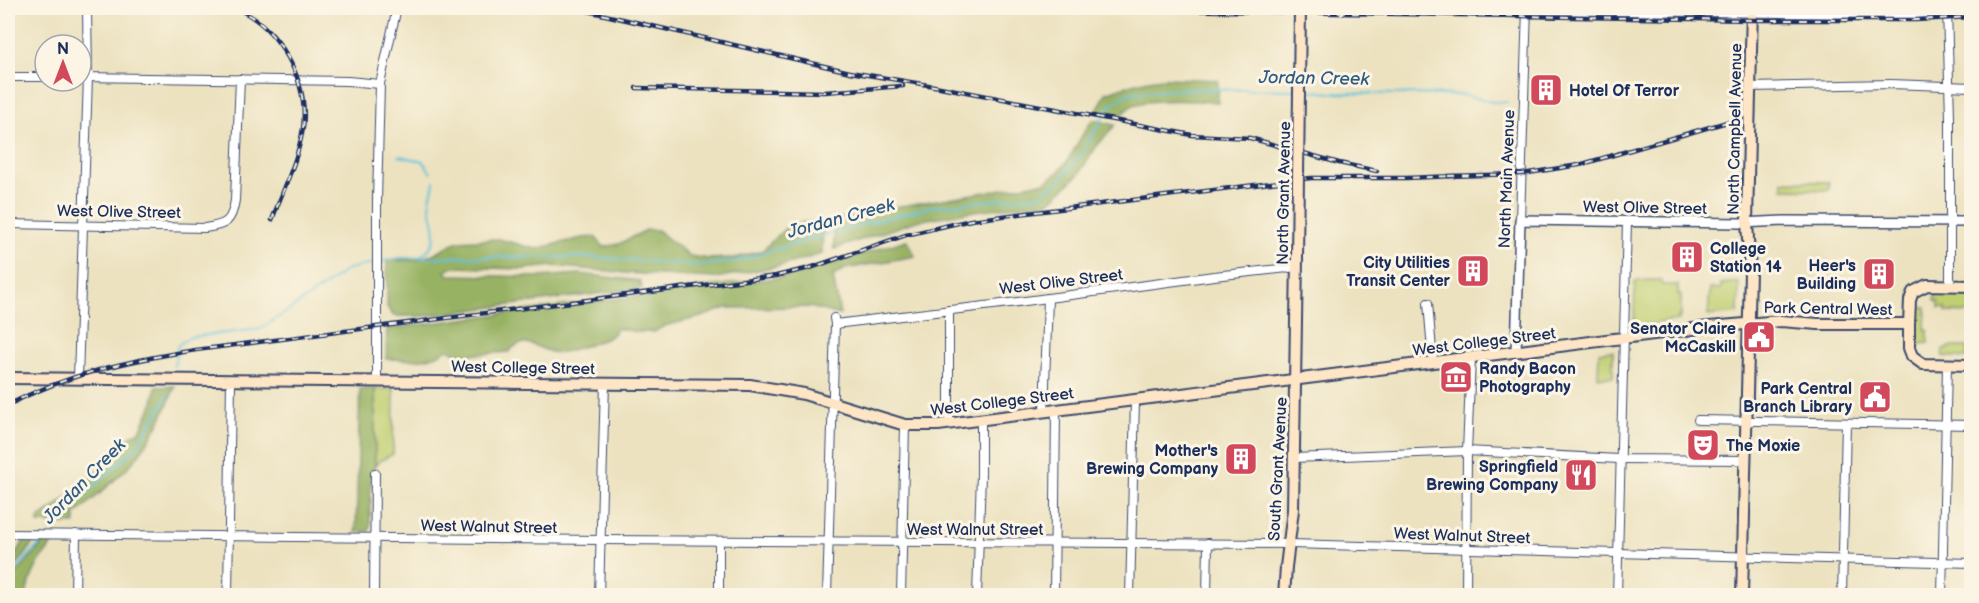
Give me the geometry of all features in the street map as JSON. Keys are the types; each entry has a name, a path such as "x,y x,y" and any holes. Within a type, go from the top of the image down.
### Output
{"main road":[{"name":"North Grant Avenue","path":"1296,379 1300,8"},
{"name":"North Campbell Avenue","path":"1742,596 1750,272 1747,222 1752,11"},
{"path":"1971,286 1924,286 1913,292 1910,300 1909,324 1909,348 1912,356 1923,364 1971,365"},
{"name":"Park Central West","path":"1747,323 1781,321 1818,324 1909,324"},
{"name":"West College Street","path":"8,378 764,386 804,394 906,425 949,424 1747,323"},
{"name":"South Grant Avenue","path":"1284,596 1293,510 1296,379"}],"street":[{"path":"86,33 87,8"},
{"path":"1527,9 1947,11 1950,285"},
{"name":"North Main Avenue","path":"1516,352 1527,9"},
{"path":"377,381 376,273 380,84 396,12"},
{"path":"8,76 33,77"},
{"path":"93,77 348,81 380,84"},
{"name":"West Olive Street","path":"8,224 205,228 228,222 234,212 236,200 240,79"},
{"path":"1750,87 1890,84 1971,87"},
{"path":"78,378 84,93"},
{"name":"West Olive Street","path":"1520,220 1971,222"},
{"path":"1617,596 1619,459 1628,222"},
{"name":"West Olive Street","path":"832,404 835,321 1048,298 1214,276 1297,262"},
{"path":"1044,412 1048,298"},
{"path":"1428,303 1433,362"},
{"path":"949,424 950,309"},
{"path":"1466,596 1467,451 1471,358"},
{"path":"1942,596 1947,365"},
{"path":"228,596 231,380"},
{"path":"599,596 605,383"},
{"path":"1130,596 1135,400"},
{"path":"827,596 832,404"},
{"path":"1054,596 1056,409"},
{"path":"977,596 981,419"},
{"path":"1698,420 1971,425"},
{"path":"1842,596 1846,423"},
{"path":"901,596 906,425"},
{"path":"1294,458 1467,451 1619,459 1745,460"},
{"path":"374,596 375,473"},
{"name":"West Walnut Street","path":"8,534 1290,544 1971,563"},
{"path":"75,596 76,534"},
{"path":"719,541 719,590"},
{"path":"1207,596 1208,543"}],"green space":[{"path":"1166,78 1218,80 1218,102 1172,100 1147,102 1130,107 1119,117 1097,111 1106,93 1143,81"},
{"path":"1093,120 1115,125 1096,147 1078,175 1049,202 916,221 834,249 834,220 871,211 1045,182 1061,169"},
{"path":"1783,181 1829,182 1829,190 1783,189"},
{"path":"804,222 823,223 822,254 780,266 715,278 554,266 523,269 454,267 445,271 449,275 540,277 580,274 640,281 642,288 424,316 394,316 387,307 387,260 415,260 431,255 458,241 499,239 536,249 595,237 604,247 619,244 646,230 657,230 690,256 708,259 735,258 762,251 785,229"},
{"path":"907,240 915,256 845,269 833,276 840,315 810,307 726,308 664,326 654,332 637,332 617,328 604,340 557,353 526,343 509,352 462,355 447,349 426,358 386,359 387,329 783,277"},
{"path":"1661,280 1662,285 1678,285 1678,294 1681,295 1681,317 1678,317 1679,320 1634,326 1635,281"},
{"path":"1739,282 1738,313 1708,316 1710,289 1721,289 1721,284"},
{"path":"1935,292 1969,292 1971,313 1946,312 1946,308 1939,308 1939,302 1935,301"},
{"path":"1916,307 1926,307 1925,329 1928,330 1928,343 1919,344 1919,346 1915,346"},
{"path":"1967,347 1967,358 1943,356 1943,349"},
{"path":"1613,351 1613,377 1598,377 1599,352"},
{"path":"175,386 162,417 145,446 111,484 75,515 75,524 38,523 38,519 76,491 103,464 117,444 140,431 153,403 156,387"},
{"path":"360,389 375,389 375,466 371,476 370,528 369,531 356,532"},
{"path":"375,389 394,389 393,454 379,461 375,466"},
{"path":"25,540 35,540 8,573 8,565"},
{"path":"45,541 52,541 50,548 35,570 26,595 8,595 16,574"}],"waterway":[{"name":"Jordan Creek","path":"380,262 400,258 450,257 587,257 700,265 736,261 930,207 1039,195 1060,181 1083,151 1110,106 1129,93 1183,89 1295,90"},
{"name":"Jordan Creek","path":"1304,90 1331,93 1463,95 1492,102 1507,102"},
{"name":"Jordan Creek","path":"1535,103 1557,101"},
{"path":"399,156 423,161 431,173"},
{"path":"420,257 428,250 435,237 430,208 434,181"},
{"name":"Jordan Creek","path":"174,366 178,345 190,337 260,329 348,269 375,263"},
{"name":"Jordan Creek","path":"51,531 95,485 136,448 169,393"},
{"name":"Jordan Creek","path":"8,582 19,566 45,538"}],"railway":[{"path":"235,8 251,16 277,41 288,57 301,92 304,110 301,140 272,220"},
{"path":"575,8 850,72 1192,135 1250,138 1339,163 1377,171"},
{"path":"1044,8 1752,20 1916,20 1972,17"},
{"path":"636,88 825,92 903,86"},
{"path":"1448,176 1522,174 1579,165 1727,122"},
{"path":"8,405 76,377 148,358 776,276 810,268 906,235 971,220 1311,178 1455,176"}],"place":[{"name":"Hotel Of Terror","path":"1546,90"},
{"name":"College Station 14","path":"1687,257"},
{"name":"City Utilities Transit Center","path":"1473,271"},
{"name":"Heer's Building","path":"1879,274"},
{"name":"Senator Claire McCaskill","path":"1759,337"},
{"name":"Randy Bacon Photography","path":"1456,377"},
{"name":"Park Central Branch Library","path":"1875,397"},
{"name":"The Moxie","path":"1703,445"},
{"name":"Mother's Brewing Company","path":"1241,459"},
{"name":"Springfield Brewing Company","path":"1581,475"}]}
